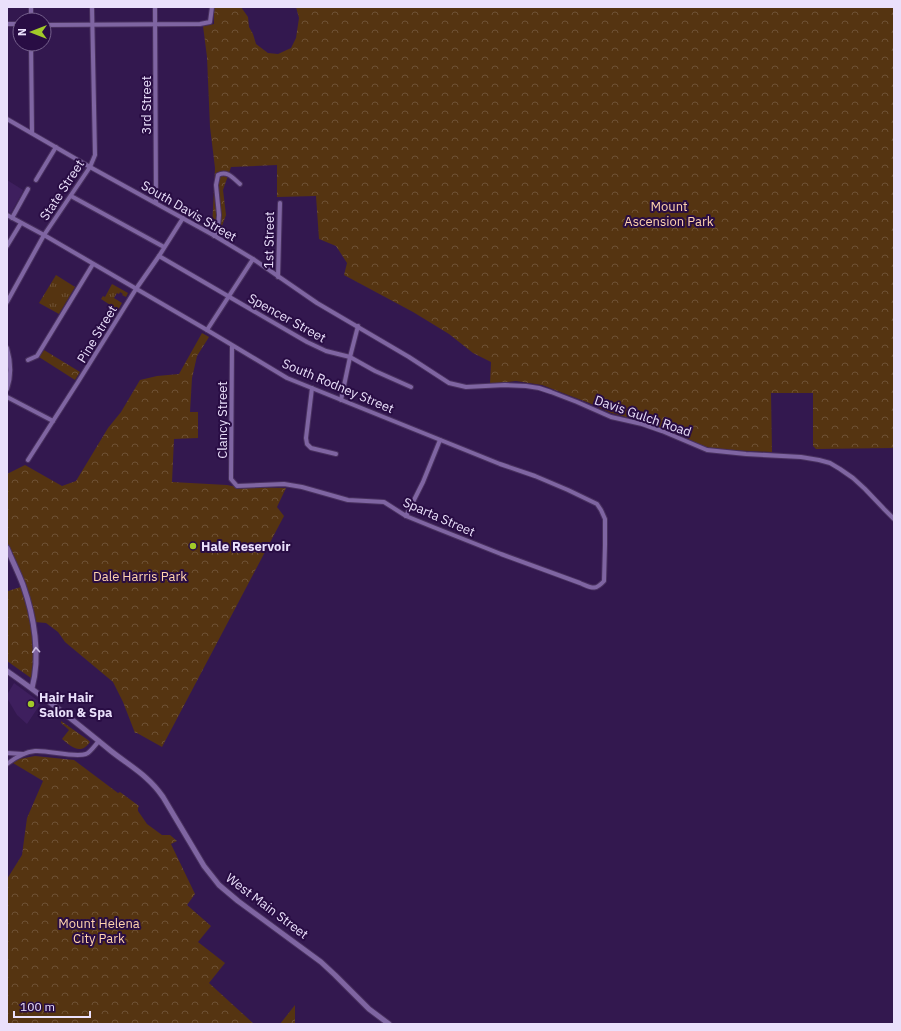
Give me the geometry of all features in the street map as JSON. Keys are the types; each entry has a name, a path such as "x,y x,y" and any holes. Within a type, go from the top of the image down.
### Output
{"street":[{"name":"State Street","path":"7,302 44,236 90,167 95,155 92,7"},
{"name":"3rd Street","path":"155,7 156,203"},
{"path":"52,24 200,24 210,22 212,7"},
{"path":"31,52 32,133"},
{"name":"South Davis Street","path":"7,118 90,167 183,218 253,259 317,303 358,326"},
{"path":"36,180 56,147"},
{"path":"214,236 218,226 219,215 216,186 218,174 225,173 230,175 240,184"},
{"path":"12,218 28,189"},
{"path":"71,196 164,247"},
{"name":"1st Street","path":"278,277 280,203"},
{"name":"South Rodney Street","path":"7,215 207,330 286,378 500,464 535,476 597,504 605,519 604,581 598,587"},
{"name":"Pine Street","path":"28,460 136,289 183,218"},
{"path":"7,246 21,223"},
{"name":"Spencer Street","path":"159,256 307,342 326,351 350,357 375,371 411,387"},
{"path":"207,330 253,259"},
{"path":"28,360 36,356 93,264"},
{"path":"341,400 358,326"},
{"name":"Davis Gulch Road","path":"358,326 445,380 454,384 472,387 505,385 539,388 577,402 611,417 642,424 662,431 706,450 801,457 830,463 853,478 894,519"},
{"name":"Clancy Street","path":"232,346 232,479 237,486 243,485"},
{"path":"7,348 10,357 11,375 7,389"},
{"path":"312,388 306,438 307,444 311,448 336,454"},
{"path":"7,397 53,421"},
{"path":"406,516 440,440"},
{"name":"Sparta Street","path":"243,485 284,484 302,487 348,500 384,502 406,516 500,554 592,588 598,587"},
{"path":"7,548 23,585 31,616 35,640 36,659 35,676 32,688"},
{"name":"West Main Street","path":"7,671 32,688 112,752 148,778 159,790 204,866 219,885 238,901 321,962 369,1010 389,1024"},
{"path":"7,764 23,754 35,751 77,755 86,754 99,741"},
{"path":"7,752 23,754"}],"shaded area":[{"path":"7,180 23,190 11,213 7,211"},
{"path":"14,683 41,703 27,724 17,715 7,698 7,695"}],"green space":[{"name":"Mount Ascension Park","path":"214,7 241,7 248,17 249,27 256,44 268,53 278,54 291,48 296,38 299,18 296,7 894,7 894,448 816,449 813,446 813,393 771,393 772,452 707,448 680,435 641,421 611,413 542,385 516,381 490,384 491,362 473,353 449,334 413,312 344,275 347,263 336,246 319,239 316,196 277,197 277,165 231,167 223,190 226,215 219,234 212,229 215,168 210,127 207,57 203,26 214,24"},
{"path":"56,275 75,287 59,314 39,303"},
{"path":"112,284 128,293 126,297 120,292 119,294 117,293 114,298 122,303 118,310 101,299 103,296 105,297"},
{"name":"Dale Harris Park","path":"202,333 209,337 197,356 192,378 190,412 198,412 198,438 174,439 172,482 227,485 237,487 286,488 277,507 284,516 162,747 135,733 123,702 113,682 65,642 58,632 46,623 35,622 25,583 7,542 7,474 25,465 62,486 76,481 108,428 121,412 140,380 157,376 179,374"},
{"path":"44,350 80,372 75,380 39,357"},
{"path":"21,587 29,616 33,640 33,676 31,678 7,661 7,589 8,591"},
{"path":"61,721 90,742 83,748 79,749 62,739 69,730 61,723"},
{"name":"Mount Helena City Park","path":"35,756 74,760 118,793 120,792 139,806 138,811 147,824 162,835 170,835 177,841 171,844 195,894 187,905 211,926 198,942 225,963 209,983 254,1024 7,1024 7,879 22,855 27,818 43,781 13,763 19,759"},
{"path":"295,1005 295,1024 280,1024"}],"place":[{"name":"Hale Reservoir","path":"193,546"},
{"name":"Hair Hair Salon & Spa","path":"31,704"}]}
